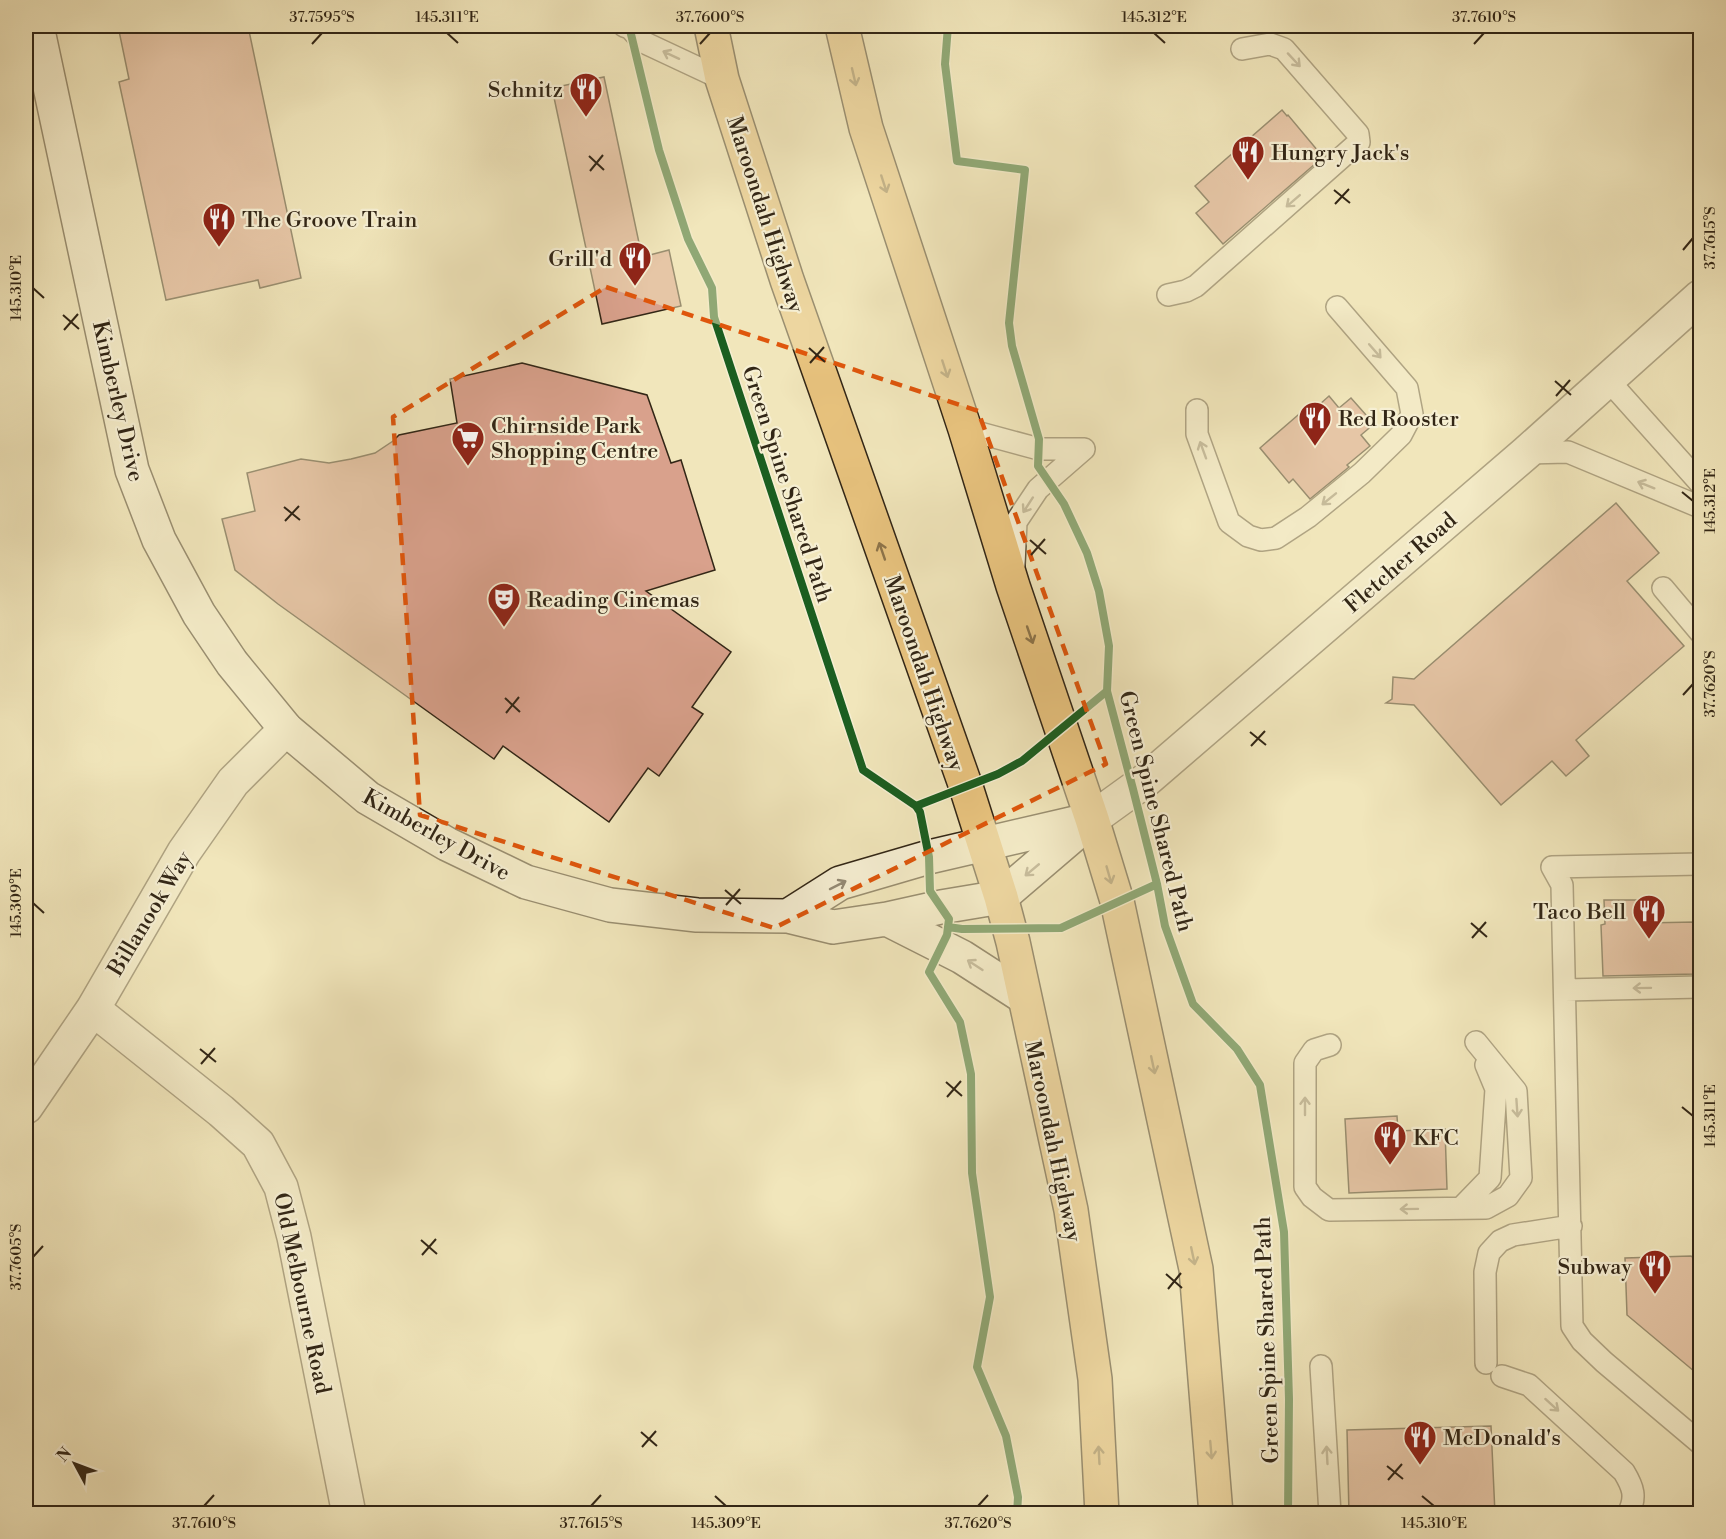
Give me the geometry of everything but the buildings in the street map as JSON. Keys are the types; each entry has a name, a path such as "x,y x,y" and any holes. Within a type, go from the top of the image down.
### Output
{"highway":[{"name":"Maroondah Highway","path":"711,26 722,79 786,280 985,844 1001,897 1071,1210 1095,1379 1102,1514"},
{"path":"848,29 866,128 965,429 1013,586 1092,819 1124,933 1196,1269 1216,1514"}],"main road":[{"name":"Kimberley Drive","path":"37,26 132,470 159,540 199,614 232,663 286,729 368,798 447,844 486,865 526,882 610,905 697,915 788,916 833,927 1001,897"},
{"name":"Fletcher Road","path":"1092,819 1146,780 1526,453 1701,297"},
{"name":"Billanook Way","path":"26,1107 93,1009 184,852 233,782 286,729"},
{"path":"788,916 840,883 929,857 1092,819"},
{"path":"1001,897 1092,819"},
{"path":"887,919 962,957 1024,997"},
{"name":"Old Melbourne Road","path":"93,1009 258,1144 281,1187 294,1237 349,1514"}],"lane":[{"path":"624,26 630,28 643,42 722,79"},
{"path":"1168,295 1196,286 1359,142 1358,134 1284,49 1270,44 1242,49"},
{"path":"1197,410 1197,434 1229,522 1248,536 1261,540 1276,538 1308,517 1370,465 1401,435 1412,414 1407,388 1337,307"},
{"path":"1608,380 1701,483"},
{"path":"965,429 1039,449 1084,450 1038,489 1016,522 1013,586"},
{"path":"1526,453 1568,452 1701,507"},
{"path":"1663,588 1701,632"},
{"path":"1701,864 1552,867 1562,885 1572,1326 1582,1341 1604,1362 1701,1443"},
{"path":"1565,990 1701,987"},
{"path":"1330,1045 1314,1050 1305,1063 1305,1187 1312,1197 1329,1210 1486,1208 1508,1196 1521,1178 1516,1091 1476,1042 1496,1089 1490,1178 1461,1208"},
{"path":"1571,1226 1513,1235 1500,1241 1489,1253 1485,1272 1494,1370 1529,1385 1624,1472 1634,1488 1633,1505 1628,1514"},
{"path":"1321,1366 1330,1514"}],"highlighted area":[{"path":"606,287 978,411 1106,764 774,928 420,815 393,417"}],"cycle path":[{"name":"Green Spine Shared Path","path":"629,26 659,150 688,239 712,288 714,317 863,770 916,806 920,812 929,857 930,891 949,919 947,935 929,972 960,1022 971,1074 972,1173 990,1297 977,1367 1006,1436 1018,1497 1017,1514"},
{"name":"Green Spine Shared Path","path":"948,26 945,64 957,161 1025,170 1009,323 1012,346 1039,439 1038,466 1064,504 1087,553 1099,591 1109,646 1107,691 1157,884 1165,926 1193,1004 1237,1049 1260,1085 1284,1232 1289,1399 1288,1514"},
{"name":"Green Spine Shared Path","path":"916,806 998,774 1022,761 1107,691"},
{"name":"Green Spine Shared Path","path":"948,927 962,929 1061,928 1157,884"}],"place":[{"name":"Schnitz","path":"586,118"},
{"name":"Hungry Jack's","path":"1248,181"},
{"name":"The Groove Train","path":"219,248"},
{"name":"Grill'd","path":"635,287"},
{"name":"Red Rooster","path":"1315,447"},
{"name":"Chirnside Park Shopping Centre","path":"468,467"},
{"name":"Reading Cinemas","path":"504,628"},
{"name":"Taco Bell","path":"1649,940"},
{"name":"KFC","path":"1390,1166"},
{"name":"Subway","path":"1655,1295"},
{"name":"McDonald's","path":"1420,1466"}]}
